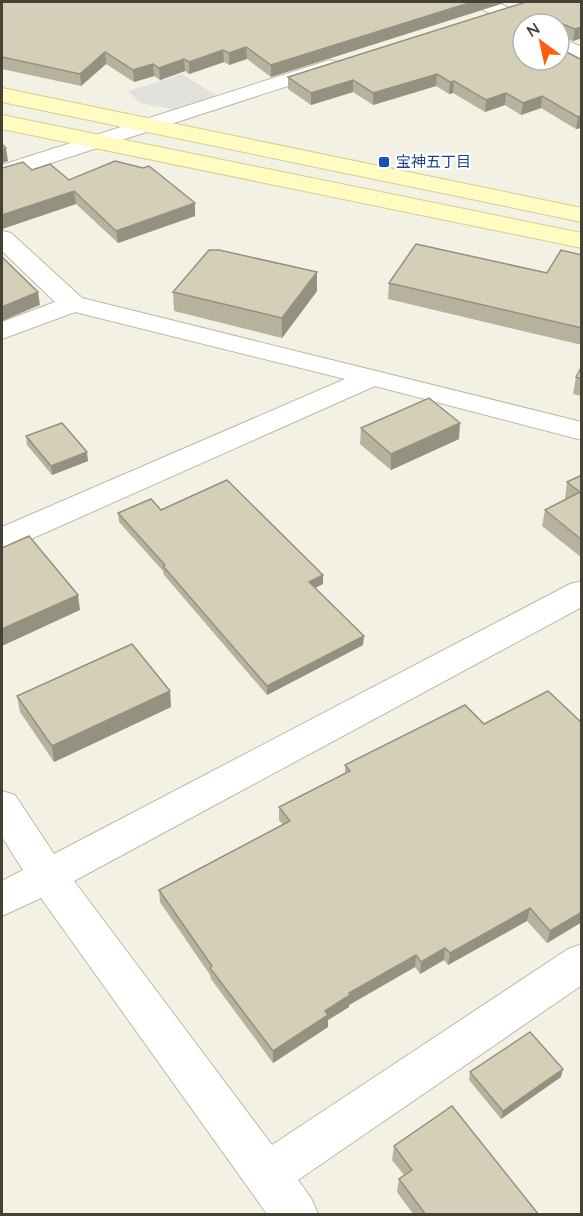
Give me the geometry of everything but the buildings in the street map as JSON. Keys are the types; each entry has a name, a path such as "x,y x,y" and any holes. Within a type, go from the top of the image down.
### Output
{"street":[{"path":"2,172 345,61"},
{"path":"2,95 582,215"},
{"path":"2,122 582,241"},
{"path":"2,238 73,304 582,431"},
{"path":"2,331 73,304"},
{"path":"2,539 372,377"},
{"path":"2,900 582,592"},
{"path":"2,806 47,875 295,1215"},
{"path":"267,1175 582,962"}],"shaded area":[{"path":"182,74 219,97 177,110 140,103 128,91"}],"place":[{"name":"宝神五丁目","path":"384,162"}]}
